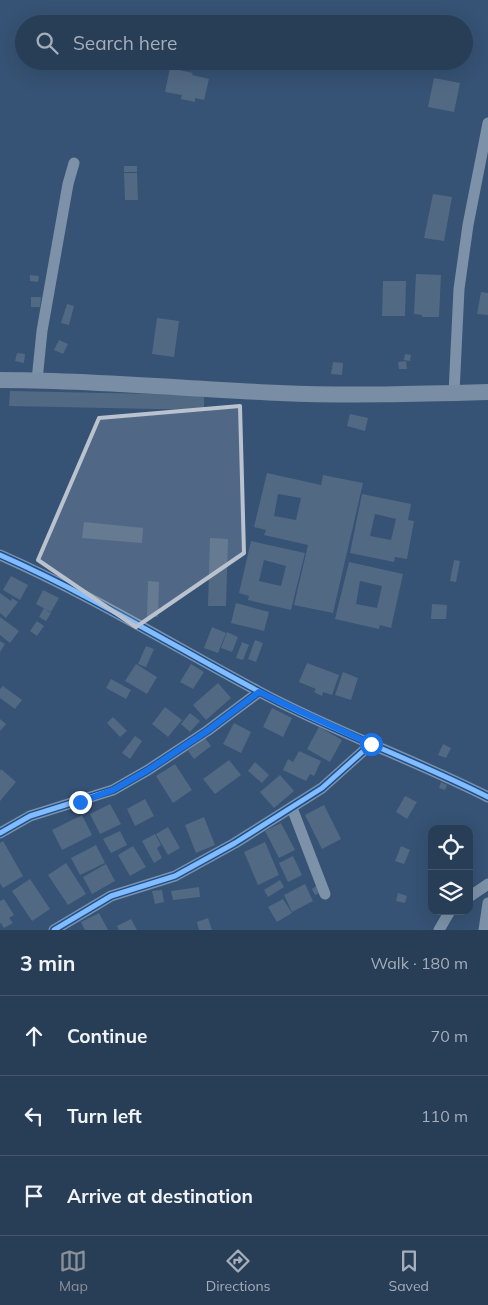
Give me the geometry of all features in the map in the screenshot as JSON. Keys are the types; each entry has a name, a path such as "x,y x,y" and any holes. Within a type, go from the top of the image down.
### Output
{"main road":[{"path":"0,380 38,380 341,395 488,392"}],"street":[{"path":"454,393 459,290 468,226 488,123"},
{"path":"38,380 42,331 68,184 74,163"},
{"path":"0,555 39,572 259,692 488,797"},
{"path":"0,832 30,816 113,790 148,770 207,731 259,692"},
{"path":"54,930 111,896 175,876 235,843 322,788 371,744"},
{"path":"292,808 325,894"},
{"path":"473,894 488,884"},
{"path":"484,930 488,903"},
{"path":"440,930 448,915"}],"highlighted area":[{"path":"240,406 244,553 136,627 38,560 99,418"}],"building":[{"path":"170,70 193,73 192,75 209,79 204,100 195,98 195,102 181,99 182,95 165,92"},
{"path":"434,78 460,83 454,112 428,107"},
{"path":"124,166 137,166 137,172 124,172"},
{"path":"124,173 137,173 138,200 125,200"},
{"path":"433,194 452,197 444,241 424,238"},
{"path":"416,274 441,275 439,317 422,317 422,315 414,314"},
{"path":"30,275 39,276 38,282 30,281"},
{"path":"383,281 406,281 405,316 382,316"},
{"path":"481,292 488,293 488,315 477,314"},
{"path":"31,297 41,297 40,307 31,307"},
{"path":"67,304 74,306 69,325 61,323"},
{"path":"157,318 179,321 174,357 152,354"},
{"path":"59,340 68,344 63,354 54,350"},
{"path":"17,353 25,354 24,363 15,361"},
{"path":"405,354 411,355 410,361 404,360"},
{"path":"406,361 407,369 399,369 398,362"},
{"path":"333,362 343,363 342,375 331,374"},
{"path":"10,391 204,395 204,410 9,406"},
{"path":"350,414 368,418 365,431 347,426"},
{"path":"267,473 321,485 323,475 363,483 333,613 294,605 308,545 264,535 266,530 254,527","holes":["278,494 301,498 296,520 274,516"]},
{"path":"362,494 411,504 408,520 414,521 407,559 395,557 394,562 350,553","holes":["375,514 396,519 391,540 370,536"]},
{"path":"84,522 143,528 142,543 82,538"},
{"path":"210,538 228,539 226,606 208,606"},
{"path":"251,541 305,553 291,610 248,600 249,596 239,593","holes":["264,560 286,566 281,586 259,581"]},
{"path":"454,560 460,561 456,582 450,581"},
{"path":"349,562 403,574 391,628 380,625 379,629 335,619","holes":["360,581 382,586 377,608 356,604"]},
{"path":"11,576 28,585 20,600 3,590"},
{"path":"148,581 159,582 158,617 147,617"},
{"path":"43,590 59,598 51,612 36,604"},
{"path":"0,593 11,601 12,598 18,602 6,618 0,613"},
{"path":"236,603 269,612 264,631 231,623"},
{"path":"432,604 447,605 446,619 431,619"},
{"path":"44,608 51,613 46,621 39,617"},
{"path":"0,617 19,631 10,643 0,635"},
{"path":"37,621 44,626 37,636 30,631"},
{"path":"212,627 226,633 218,653 204,648"},
{"path":"227,632 238,637 232,652 221,648"},
{"path":"255,640 263,643 256,662 248,659"},
{"path":"0,641 5,644 0,652"},
{"path":"242,642 249,645 243,660 236,658"},
{"path":"146,646 154,649 146,667 138,664"},
{"path":"307,663 339,675 332,695 323,692 322,696 314,692 316,689 299,682"},
{"path":"136,664 157,677 147,694 125,681"},
{"path":"191,664 204,672 193,689 180,682"},
{"path":"343,672 358,678 351,700 335,695"},
{"path":"111,679 131,690 126,699 106,688"},
{"path":"218,683 231,698 206,720 193,705"},
{"path":"3,686 22,700 15,709 0,698 0,689"},
{"path":"165,707 182,720 168,737 152,724"},
{"path":"272,708 292,718 283,737 263,727"},
{"path":"190,713 200,721 190,732 181,724"},
{"path":"113,717 127,731 120,737 107,723"},
{"path":"0,719 6,724 0,731"},
{"path":"234,723 251,732 241,753 223,744"},
{"path":"319,727 342,740 330,762 307,749"},
{"path":"135,736 142,741 130,759 122,753"},
{"path":"205,738 211,746 194,759 188,751"},
{"path":"443,744 451,748 446,758 438,755"},
{"path":"299,751 321,761 314,776 310,774 306,781 283,770 288,759 293,762"},
{"path":"229,760 241,775 215,794 203,779"},
{"path":"255,762 269,775 262,783 248,771"},
{"path":"175,764 192,790 173,803 156,776"},
{"path":"1,769 16,782 0,801 0,771"},
{"path":"280,775 294,791 274,808 260,792"},
{"path":"441,782 447,785 445,790 439,788"},
{"path":"405,796 417,802 407,819 396,812"},
{"path":"145,799 154,816 135,826 127,809"},
{"path":"110,804 121,824 100,834 90,814"},
{"path":"324,805 341,839 322,849 305,815"},
{"path":"82,815 92,835 62,850 52,830"},
{"path":"204,817 215,845 196,853 185,825"},
{"path":"281,823 295,850 279,858 265,831"},
{"path":"168,827 180,848 168,855 156,834"},
{"path":"120,831 127,845 111,853 103,839"},
{"path":"155,834 161,845 157,848 162,858 154,863 142,841"},
{"path":"3,841 23,876 3,888 0,883 0,843"},
{"path":"265,842 279,875 258,885 244,852"},
{"path":"96,845 105,863 80,875 71,858"},
{"path":"133,846 146,867 130,876 118,855"},
{"path":"401,846 410,850 404,864 395,861"},
{"path":"293,856 302,875 288,882 279,863"},
{"path":"66,863 86,894 68,905 48,875"},
{"path":"106,864 115,881 92,894 83,877"},
{"path":"30,879 50,909 32,921 12,891"},
{"path":"280,880 284,887 268,897 264,890"},
{"path":"305,884 313,901 292,912 284,895"},
{"path":"318,885 322,892 315,895 312,889"},
{"path":"199,887 200,897 173,900 171,891"},
{"path":"162,890 164,902 155,904 152,891"},
{"path":"398,893 407,896 405,903 396,901"},
{"path":"4,899 14,915 9,918 13,923 4,928 0,924 0,901"},
{"path":"283,899 292,913 277,922 268,907"},
{"path":"99,913 108,930 85,930 81,922"},
{"path":"208,918 212,930 199,930 197,922"},
{"path":"131,919 137,930 119,930 117,926"}],"cycle path":[{"path":"0,555 66,586 286,705 488,797"},
{"path":"0,833 30,816 113,790 148,770 207,731 259,692"},
{"path":"54,930 111,896 175,876 235,843 322,788 371,744"}],"route":[{"path":"80,802 113,790 148,770 207,731 259,692 371,744"}]}
